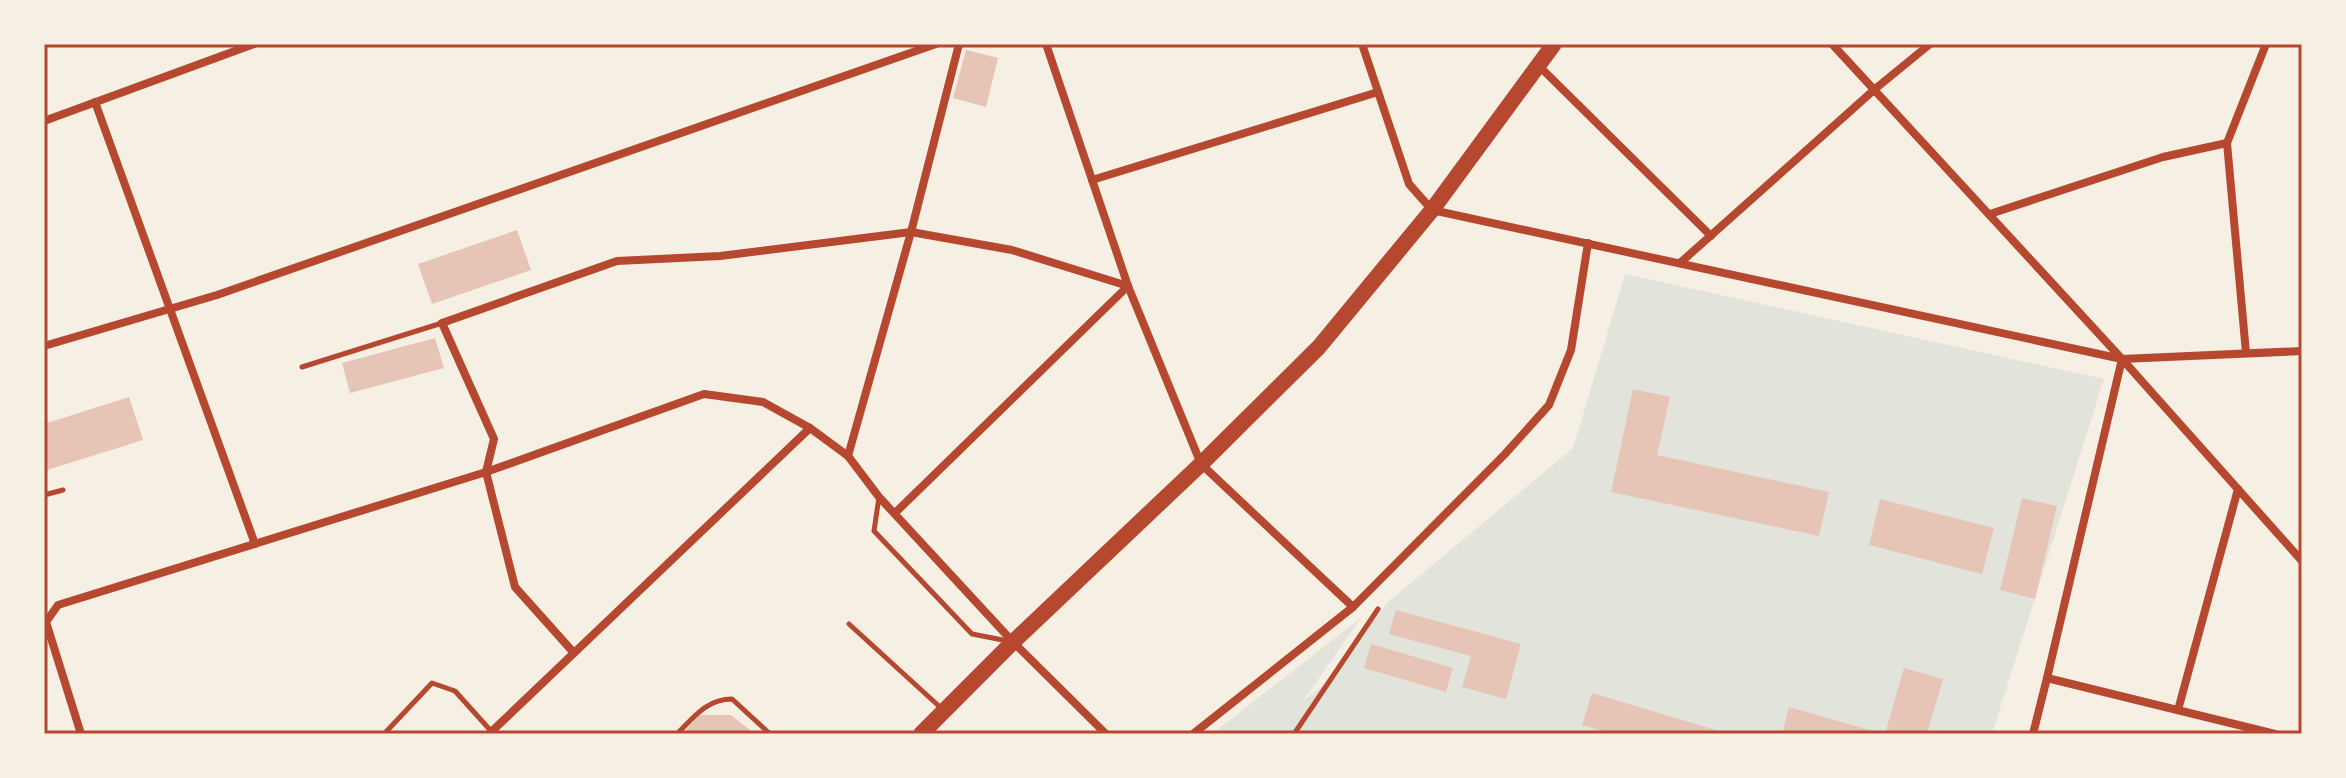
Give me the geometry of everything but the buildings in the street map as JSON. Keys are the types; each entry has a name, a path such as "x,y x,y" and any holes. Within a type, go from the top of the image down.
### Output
{"main road":[{"path":"921,734 1319,347 1432,210 1554,44"}],"street":[{"path":"44,121 254,44"},
{"path":"44,346 217,295 936,44"},
{"path":"848,456 911,232 959,44"},
{"path":"1046,44 1128,286 1201,464 1353,607"},
{"path":"1362,44 1409,184 1432,210 2122,359 2302,351"},
{"path":"1832,44 2301,559"},
{"path":"1680,263 1930,44"},
{"path":"2246,353 2227,143 2266,44"},
{"path":"1538,65 1711,236"},
{"path":"1092,180 1378,92"},
{"path":"95,102 255,544"},
{"path":"1990,214 2163,157 2227,143"},
{"path":"574,653 515,587 486,472 494,439 442,323 617,261 720,256 911,232 1012,250 1128,286"},
{"path":"1193,734 1353,607 1505,454 1549,405 1571,350 1588,243"},
{"path":"895,513 1128,286"},
{"path":"2033,734 2122,359"},
{"path":"81,734 46,622 58,605 486,472 704,394 763,402 810,428 848,456 879,497 1013,642 1106,734"},
{"path":"490,733 810,428"},
{"path":"2178,710 2238,489"},
{"path":"2047,678 2275,734"}],"lane":[{"path":"302,367 442,323"},
{"path":"44,495 63,490"},
{"path":"879,497 874,531 972,634 1013,642"},
{"path":"1294,734 1378,609"},
{"path":"849,624 945,711"},
{"path":"384,734 432,683 455,691 490,733"},
{"path":"677,734 708,704 720,699 732,699 770,734"}],"shaded area":[{"path":"1625,274 2104,379 1992,734 1212,734 1362,617 1303,701 1325,684 1388,602 1573,448"}]}
